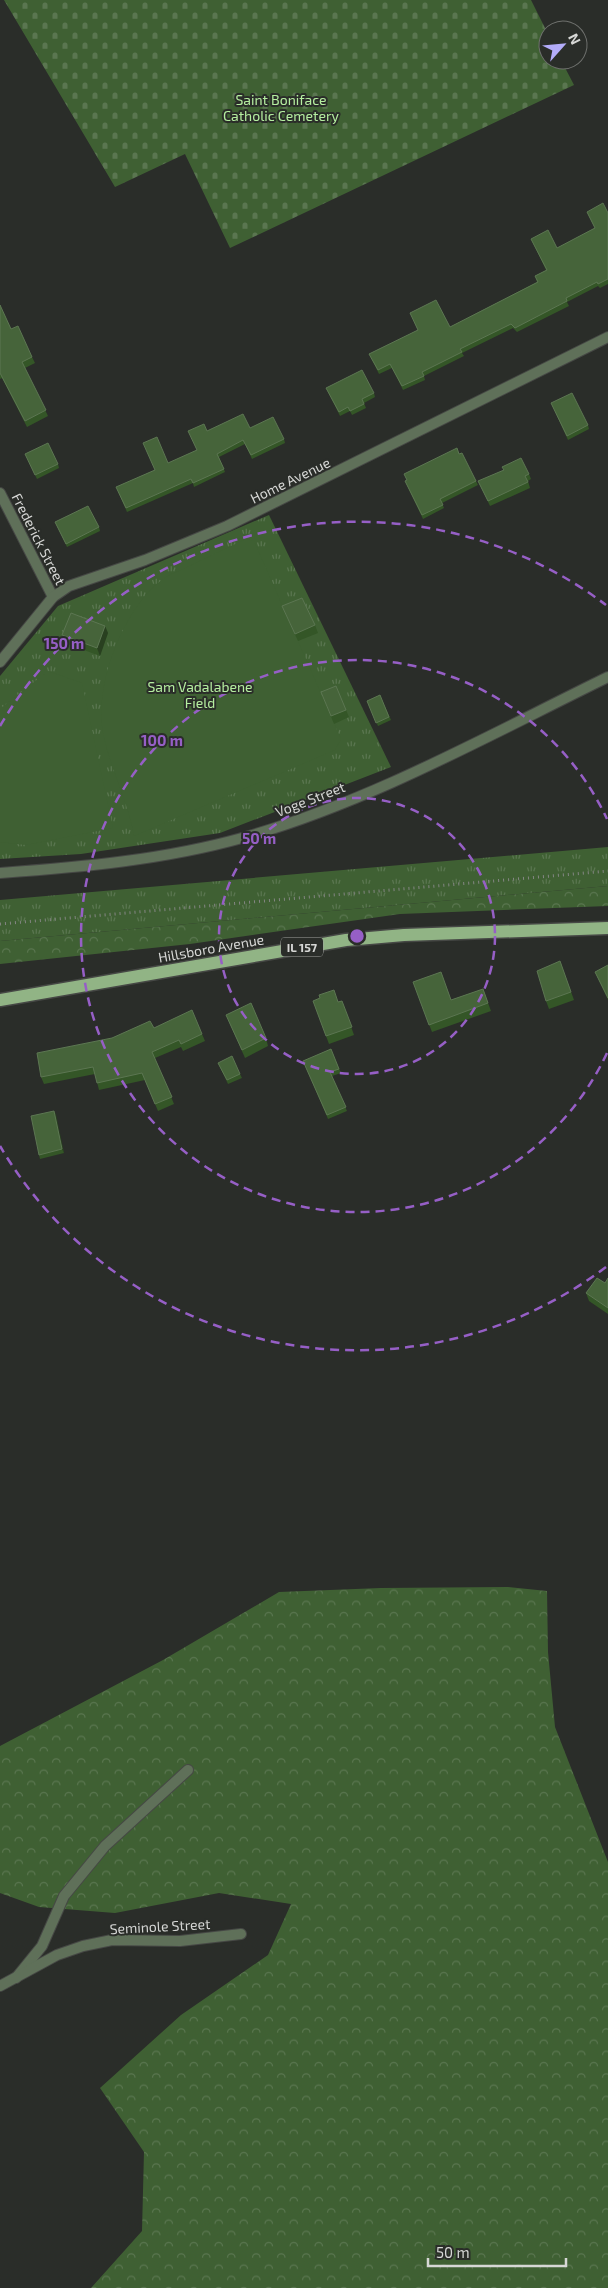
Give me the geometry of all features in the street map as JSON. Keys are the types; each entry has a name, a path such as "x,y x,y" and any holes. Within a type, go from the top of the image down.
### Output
{"main road":[{"name":"Hillsboro Avenue","path":"0,1000 346,940 404,935 608,928"}],"street":[{"name":"Home Avenue","path":"0,662 53,597 69,586 145,560 234,522 608,337"},
{"name":"Frederick Street","path":"0,493 53,597"},
{"name":"Voge Street","path":"0,873 134,860 191,851 261,832 323,810 408,774 608,677"},
{"path":"16,1978 42,1946 64,1896 105,1846 188,1770"},
{"name":"Seminole Street","path":"0,1986 57,1955 112,1940 180,1941 241,1934"}],"path":[{"path":"0,924 608,870"}],"green space":[{"name":"Saint Boniface Catholic Cemetery","path":"4,0 531,0 541,20 538,20 538,70 566,70 574,85 230,248 185,154 115,187"},
{"name":"Sam Vadalabene Field","path":"269,515 391,767 220,833 81,854 0,859 0,676 58,606"},
{"path":"246,539 254,541 341,739 335,750 134,836 128,810 106,746 101,714 107,671 115,649 135,609 163,579"},
{"path":"48,671 82,683 113,828 26,845 0,842 0,709"},
{"path":"608,847 608,886 0,941 0,900"},
{"path":"608,886 608,906 400,914 190,944 0,964 0,941"},
{"path":"508,1587 547,1591 548,1652 555,1727 608,1862 608,2288 91,2288 142,2231 144,2152 100,2088 181,2015 268,1955 291,1904 219,1893 115,1913 39,1907 0,1893 0,1746 163,1660 279,1592 381,1588"}],"building":[{"path":"603,203 608,213 608,279 598,284 597,282 566,298 567,301 515,328 511,324 460,349 462,352 422,372 424,376 402,386 390,364 378,370 369,354 418,330 410,313 436,300 450,327 538,282 535,276 547,270 531,239 548,230 557,248 595,228 587,212"},
{"path":"0,305 11,329 18,326 32,357 22,362 46,410 25,421 0,373"},
{"path":"362,370 374,393 362,399 364,404 350,411 348,407 339,412 326,388"},
{"path":"572,393 588,425 567,436 551,403"},
{"path":"243,414 250,428 273,417 284,439 251,455 243,440 217,454 224,469 193,483 191,479 126,508 116,487 155,470 143,443 157,437 168,463 197,450 188,431 204,424 207,431"},
{"path":"48,443 58,464 35,475 25,454"},
{"path":"457,448 459,454 462,453 476,481 440,499 443,505 422,515 405,481 407,480 404,474"},
{"path":"521,458 529,474 525,476 528,482 488,501 478,481 504,470 502,467"},
{"path":"88,506 99,527 66,544 55,522"},
{"path":"302,598 315,625 295,634 282,606"},
{"path":"71,613 105,626 97,648 62,635"},
{"path":"336,686 346,710 331,716 321,692"},
{"path":"380,695 389,717 376,723 367,701"},
{"path":"560,961 571,992 546,1001 537,971"},
{"path":"608,965 608,998 595,972"},
{"path":"441,972 451,1000 483,989 488,1003 429,1025 413,982"},
{"path":"334,990 338,1002 342,1001 352,1027 326,1036 313,1001 320,998 319,995"},
{"path":"251,1003 266,1038 242,1050 226,1015"},
{"path":"192,1010 202,1034 181,1044 179,1040 152,1052 172,1097 155,1104 142,1073 97,1083 93,1067 41,1077 37,1053 112,1038 150,1021 154,1028"},
{"path":"331,1049 339,1069 330,1072 346,1107 327,1115 303,1061"},
{"path":"232,1056 240,1074 227,1080 218,1063"},
{"path":"54,1111 62,1149 39,1155 31,1116"},
{"path":"597,1278 605,1283 608,1278 608,1308 586,1293"}]}
